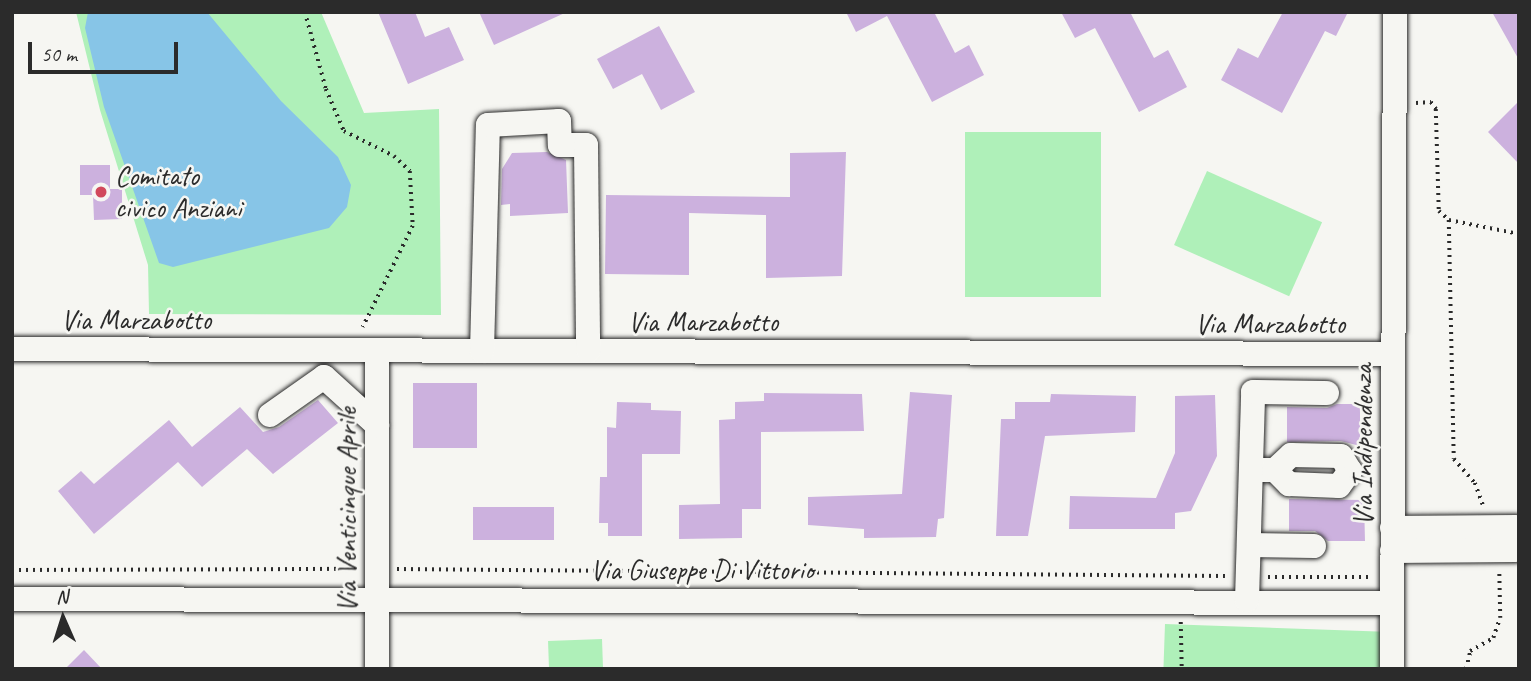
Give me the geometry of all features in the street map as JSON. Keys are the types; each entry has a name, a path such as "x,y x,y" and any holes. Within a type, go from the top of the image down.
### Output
{"street":[{"name":"Via Indipendenza","path":"1392,669 1395,12"},
{"path":"482,351 488,125 559,121 560,145 586,145 588,351"},
{"name":"Via Marzabotto","path":"12,349 1393,354"},
{"name":"Via Venticinque Aprile","path":"370,350 377,425 377,669"},
{"path":"270,415 324,377 377,425"},
{"path":"1247,588 1249,545 1263,470 1253,392 1327,393"},
{"path":"1392,540 1505,539"},
{"path":"1249,545 1314,546"},
{"name":"Via Giuseppe Di Vittorio","path":"12,599 378,600 1247,588 1392,603"}],"path":[{"path":"305,12 326,89 344,131 394,156 410,171 414,226 363,328 370,350"},
{"path":"1394,103 1431,102 1436,109 1439,211 1449,219 1519,234"},
{"path":"1449,219 1454,459 1475,483 1505,539 1500,618 1493,638 1471,652 1466,669"},
{"path":"12,570 377,569 1247,588 1392,578"},
{"path":"1180,617 1182,669"}],"green space":[{"path":"76,12 321,12 364,113 439,109 441,315 149,314 148,265 100,110"},
{"path":"965,132 1101,132 1101,297 965,297"},
{"path":"1207,171 1322,222 1289,296 1174,245"},
{"path":"1165,624 1392,632 1391,669 1163,669"},
{"path":"602,639 603,669 549,669 548,641"}],"water":[{"path":"88,12 207,12 281,101 338,157 351,185 347,207 329,228 173,267 159,263 104,107 85,28"}],"building":[{"path":"378,12 415,12 425,37 449,27 464,60 408,84"},
{"path":"479,12 567,12 494,45"},
{"path":"846,12 934,12 955,53 969,45 984,75 932,102 887,16 856,32"},
{"path":"1061,12 1130,12 1154,58 1168,50 1187,87 1139,112 1095,28 1075,38"},
{"path":"1283,12 1348,12 1336,36 1325,31 1282,113 1221,80 1238,48 1258,58"},
{"path":"1492,12 1519,12 1519,60"},
{"path":"659,26 695,92 661,110 642,74 613,89 597,59"},
{"path":"1519,101 1519,164 1488,132"},
{"path":"547,152 566,160 568,213 510,216 510,204 501,205 502,169 512,153"},
{"path":"846,152 842,276 766,278 766,215 689,213 689,275 605,274 606,195 790,197 790,153"},
{"name":"Comitato civico Anziani","path":"80,165 110,165 110,189 122,189 122,219 94,220 93,195 80,195"},
{"path":"413,383 477,383 477,448 413,448"},
{"path":"910,392 952,395 944,518 938,519 936,537 864,538 864,529 808,525 808,497 902,494"},
{"path":"764,393 862,394 864,431 761,432 761,509 742,509 742,538 679,539 679,505 720,504 719,420 735,419 735,402 764,401"},
{"path":"1051,394 1136,396 1135,432 1045,436 1028,536 996,536 1001,419 1015,419 1015,402 1050,402"},
{"path":"1215,395 1217,456 1191,511 1175,513 1175,529 1069,529 1070,496 1156,498 1175,453 1175,396"},
{"path":"318,400 338,423 273,474 247,449 202,487 178,462 94,534 58,491 81,471 94,484 169,420 192,447 240,407 263,432 279,427"},
{"path":"617,402 651,403 651,410 681,411 680,454 642,454 642,536 608,536 608,523 599,523 600,477 607,477 607,427 616,428"},
{"path":"1337,404 1360,404 1360,446 1341,441 1287,442 1287,407 1327,408"},
{"path":"1289,499 1364,500 1365,541 1328,541 1315,531 1289,531"},
{"path":"473,507 554,507 554,540 473,540"},
{"path":"84,650 102,669 65,669"}],"place":[{"name":"Comitato civico Anziani","path":"101,192"}]}
